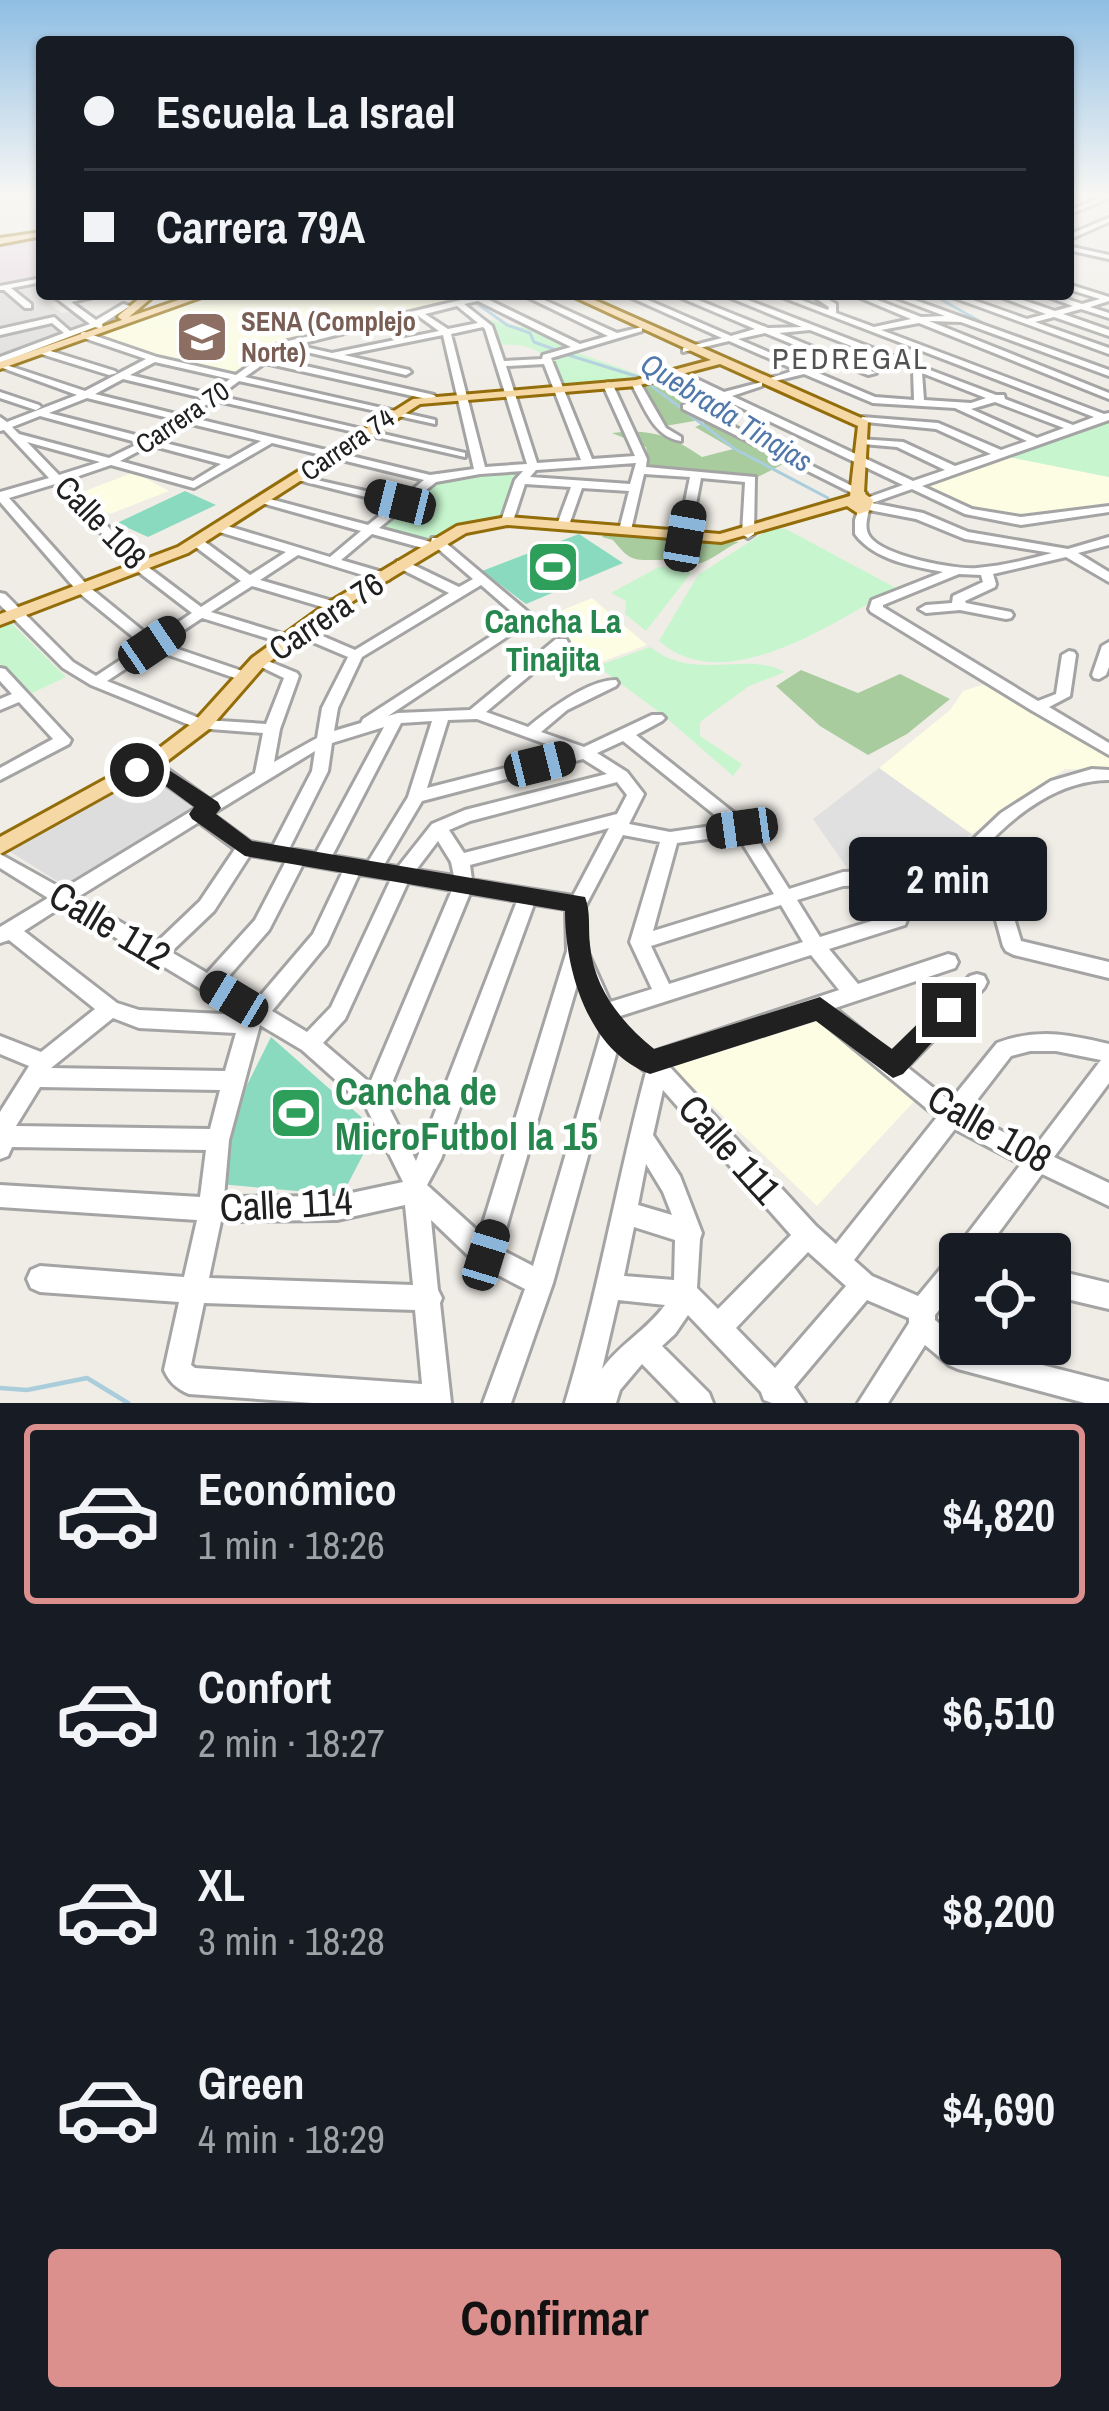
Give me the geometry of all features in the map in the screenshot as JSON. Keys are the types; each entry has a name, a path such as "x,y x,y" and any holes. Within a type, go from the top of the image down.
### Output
{"main road":[{"path":"94,329 141,300"},
{"path":"1,364 41,346 186,300"},
{"path":"574,300 864,429 866,466 859,502"},
{"path":"587,300 690,349"},
{"name":"Carrera 74","path":"8,617 197,542 393,413 430,397 636,383 717,361"},
{"name":"Carrera 76","path":"0,846 149,764 202,725 258,662 334,606 463,529 507,521 685,536 748,534 859,502"}],"street":[{"path":"4,289 36,282"},
{"path":"1074,288 1108,299"},
{"path":"4,289 26,305 12,306"},
{"path":"990,328 1108,299"},
{"path":"62,300 94,329 154,359 431,422"},
{"name":"Carrera 70","path":"1,496 111,462 151,441 283,345 470,300"},
{"path":"494,300 577,346"},
{"path":"538,300 616,336"},
{"path":"641,300 871,398 971,406 1070,380 1109,383"},
{"path":"624,316 686,300"},
{"path":"691,300 872,373"},
{"path":"741,300 1072,428"},
{"path":"794,300 1107,417"},
{"path":"823,300 832,305 832,314"},
{"path":"873,300 1109,396"},
{"path":"907,300 1109,373"},
{"path":"964,300 1107,349"},
{"path":"1014,300 1109,333"},
{"path":"1063,300 1109,316"},
{"path":"458,303 486,324 532,467"},
{"path":"1,364 94,329 126,306"},
{"path":"417,312 446,332 466,452 480,471"},
{"path":"0,332 54,320 66,331"},
{"path":"690,349 764,330 961,320"},
{"path":"375,322 403,340"},
{"path":"333,356 486,324"},
{"path":"24,327 41,346 117,374 363,434 466,452"},
{"path":"340,329 363,348"},
{"path":"500,364 546,359 639,329"},
{"path":"936,350 1012,337"},
{"path":"403,340 410,392"},
{"path":"0,341 16,355"},
{"path":"283,345 406,372"},
{"path":"864,429 871,398 871,349"},
{"path":"1071,358 1107,349"},
{"path":"261,358 430,397"},
{"path":"2,424 86,395 117,374 154,359"},
{"path":"546,359 588,463"},
{"path":"838,359 686,406 859,502 919,516 964,535 1067,552 1109,578"},
{"path":"1,364 86,395 432,479 588,463 751,479 748,534"},
{"path":"917,366 919,403"},
{"path":"280,387 310,371"},
{"path":"677,373 969,512 1021,521 1109,509"},
{"path":"636,383 662,430 677,439"},
{"path":"608,385 641,465 625,530"},
{"path":"970,386 971,406"},
{"path":"0,394 81,424 230,463"},
{"path":"286,415 319,397"},
{"path":"954,405 1038,442"},
{"path":"859,502 1107,417"},
{"name":"Calle 108","path":"2,424 140,567 200,613 278,637"},
{"path":"44,444 81,424"},
{"path":"864,429 938,426 1002,455"},
{"path":"864,429 956,471"},
{"path":"16,436 194,485 268,441"},
{"path":"778,454 817,440"},
{"path":"332,561 466,452"},
{"path":"507,521 521,480 532,467"},
{"path":"685,536 696,475"},
{"path":"298,477 402,503"},
{"path":"521,480 635,488"},
{"path":"563,526 578,483"},
{"path":"1,496 83,589 152,645 243,676"},
{"path":"262,500 433,544 528,618 355,730"},
{"path":"859,502 861,534 880,550 971,571 990,584 958,598 960,606"},
{"path":"1021,521 1030,545"},
{"path":"220,528 384,577"},
{"path":"1109,541 971,571 877,603 879,612 1109,750"},
{"path":"197,542 250,581 334,606"},
{"path":"96,682 297,550"},
{"path":"401,564 458,592"},
{"path":"210,984 262,925 320,771 330,708 356,656 480,580"},
{"path":"0,597 8,617 96,682 202,725 272,729"},
{"path":"926,609 960,606 1006,615"},
{"path":"301,632 356,656"},
{"path":"474,714 560,642"},
{"path":"1099,675 1109,646"},
{"path":"1036,707 1063,696 1069,655"},
{"path":"258,662 292,676 272,729 263,774"},
{"path":"0,672 63,738 0,775"},
{"path":"531,732 562,707 611,682"},
{"path":"0,705 22,695"},
{"path":"5,933 263,774 355,730 395,720 474,714 585,753 621,776 636,794 577,904 577,950 486,1255"},
{"path":"436,1400 182,1377 177,1370 211,1209 218,1140 253,1019 320,939 363,867 416,797 442,715"},
{"path":"416,797 585,753 658,718"},
{"path":"321,860 395,720"},
{"path":"625,734 742,828 817,948 854,994"},
{"path":"149,764 245,848 577,904"},
{"path":"937,890 972,851 1071,776 1109,775"},
{"path":"309,1044 338,1013 403,874 439,828 465,816 621,776"},
{"path":"450,786 465,816"},
{"path":"460,861 619,824 670,838 742,828"},
{"path":"374,1100 464,884 460,861 439,828"},
{"path":"664,994 640,942 670,838"},
{"path":"157,954 207,906 245,848"},
{"path":"640,942 843,879 919,876 972,851"},
{"name":"Calle 112","path":"0,860 210,984 253,1019 309,1044 374,1100 416,1187 436,1400"},
{"path":"497,1403 540,1283 607,1022 664,994 898,920 897,913 910,896 937,890 1002,902 1013,946 1109,970"},
{"path":"528,895 416,1187 486,1255 540,1283"},
{"name":"Calle 112","path":"5,933 110,1009 139,1019 253,1019"},
{"name":"Calle 111","path":"577,950 607,1022 654,1065 807,1234 863,1286 922,1319 958,1356 1109,1396"},
{"path":"579,1403 611,1287 654,1065 948,962"},
{"path":"893,1066 977,982"},
{"name":"Calle 108","path":"820,1008 953,1115 1034,1161 1072,1174 1109,1195"},
{"path":"110,1009 39,1069 3,1131 218,1140"},
{"path":"837,1262 1004,1049 1049,1040 1109,1053"},
{"path":"0,1045 39,1069 232,1081"},
{"path":"983,1233 1109,1066"},
{"path":"602,1403 619,1367 664,1328 685,1294 690,1234 674,1186 640,1135"},
{"name":"Calle 114","path":"0,1196 211,1209 337,1208 416,1187"},
{"path":"627,1213 690,1234"},
{"path":"719,1327 807,1234"},
{"path":"40,1279 191,1290 430,1298"},
{"path":"611,1287 685,1294 782,1396 863,1286"},
{"path":"1071,1287 1109,1296"},
{"path":"872,1403 939,1295"},
{"path":"642,1345 699,1403"}],"shaded area":[{"path":"0,259 36,259 36,279 0,286"},
{"path":"36,284 36,300 59,301 50,304 62,313 72,311 88,324 0,357 0,290"},
{"name":"SENA (Complejo Norte)","path":"199,300 463,300 293,339 260,356 237,376 160,357 97,334"},
{"path":"1009,457 1109,477 1109,508 1028,520 983,515 923,486"},
{"path":"134,472 169,491 110,514 75,495"},
{"path":"592,598 647,645 593,665 536,621"},
{"path":"988,683 1109,754 1109,770 1065,769 972,834 879,768 950,710 963,691"},
{"path":"879,768 971,834 942,859 908,872 850,872 813,819"},
{"path":"149,771 198,807 65,886 9,851"},
{"path":"825,1019 920,1095 817,1206 672,1067"}],"green space":[{"path":"486,319 547,333 570,345 570,350 648,378 563,385 539,352 500,345"},
{"path":"659,381 701,401 684,407 706,419 665,426 643,384"},
{"path":"1109,421 1109,477 1009,457"},
{"path":"707,422 787,462 756,478 650,469 646,447 612,433 660,435 702,457 733,449 695,427"},
{"path":"518,471 499,519 459,525 426,540 379,530 445,478"},
{"path":"185,491 216,505 148,537 117,523"},
{"path":"771,528 786,529 896,588 812,635 747,659 715,662 686,657 659,641 698,575"},
{"path":"605,533 739,542 702,563 687,564 633,558 613,540 602,537"},
{"name":"Cancha La Tinajita","path":"579,534 623,563 526,604 482,571"},
{"path":"659,567 686,568 691,573 646,631 625,614 626,601 611,593"},
{"path":"9,621 66,677 32,693 0,664 0,624"},
{"path":"650,647 685,663 753,664 785,672 749,686 700,722 700,736 742,764 733,776 597,666"},
{"path":"801,670 858,693 900,674 950,699 907,734 868,755 820,726 776,686"},
{"name":"Cancha de MicroFutbol la 15","path":"271,1037 367,1122 365,1151 342,1195 219,1184 238,1103"}],"waterway":[{"path":"942,300 983,323"},
{"name":"Quebrada Tinajas","path":"475,302 507,325 530,333 534,342 556,350"},
{"name":"Quebrada Tinajas","path":"565,354 642,378"},
{"name":"Quebrada Tinajas","path":"649,384 735,449 828,498"},
{"path":"0,1388 27,1390 87,1378 128,1403"}],"place":[{"name":"SENA (Complejo Norte)","path":"202,337"},
{"name":"Cancha La Tinajita","path":"553,567"},
{"name":"Cancha de MicroFutbol la 15","path":"296,1113"}],"district":[{"name":"PEDREGAL","path":"851,358"}],"route":[{"path":"137,770 149,764 210,808 200,814 245,848 577,904 577,950 594,997 612,1030 650,1062 820,1008 893,1066 949,1010"}]}
